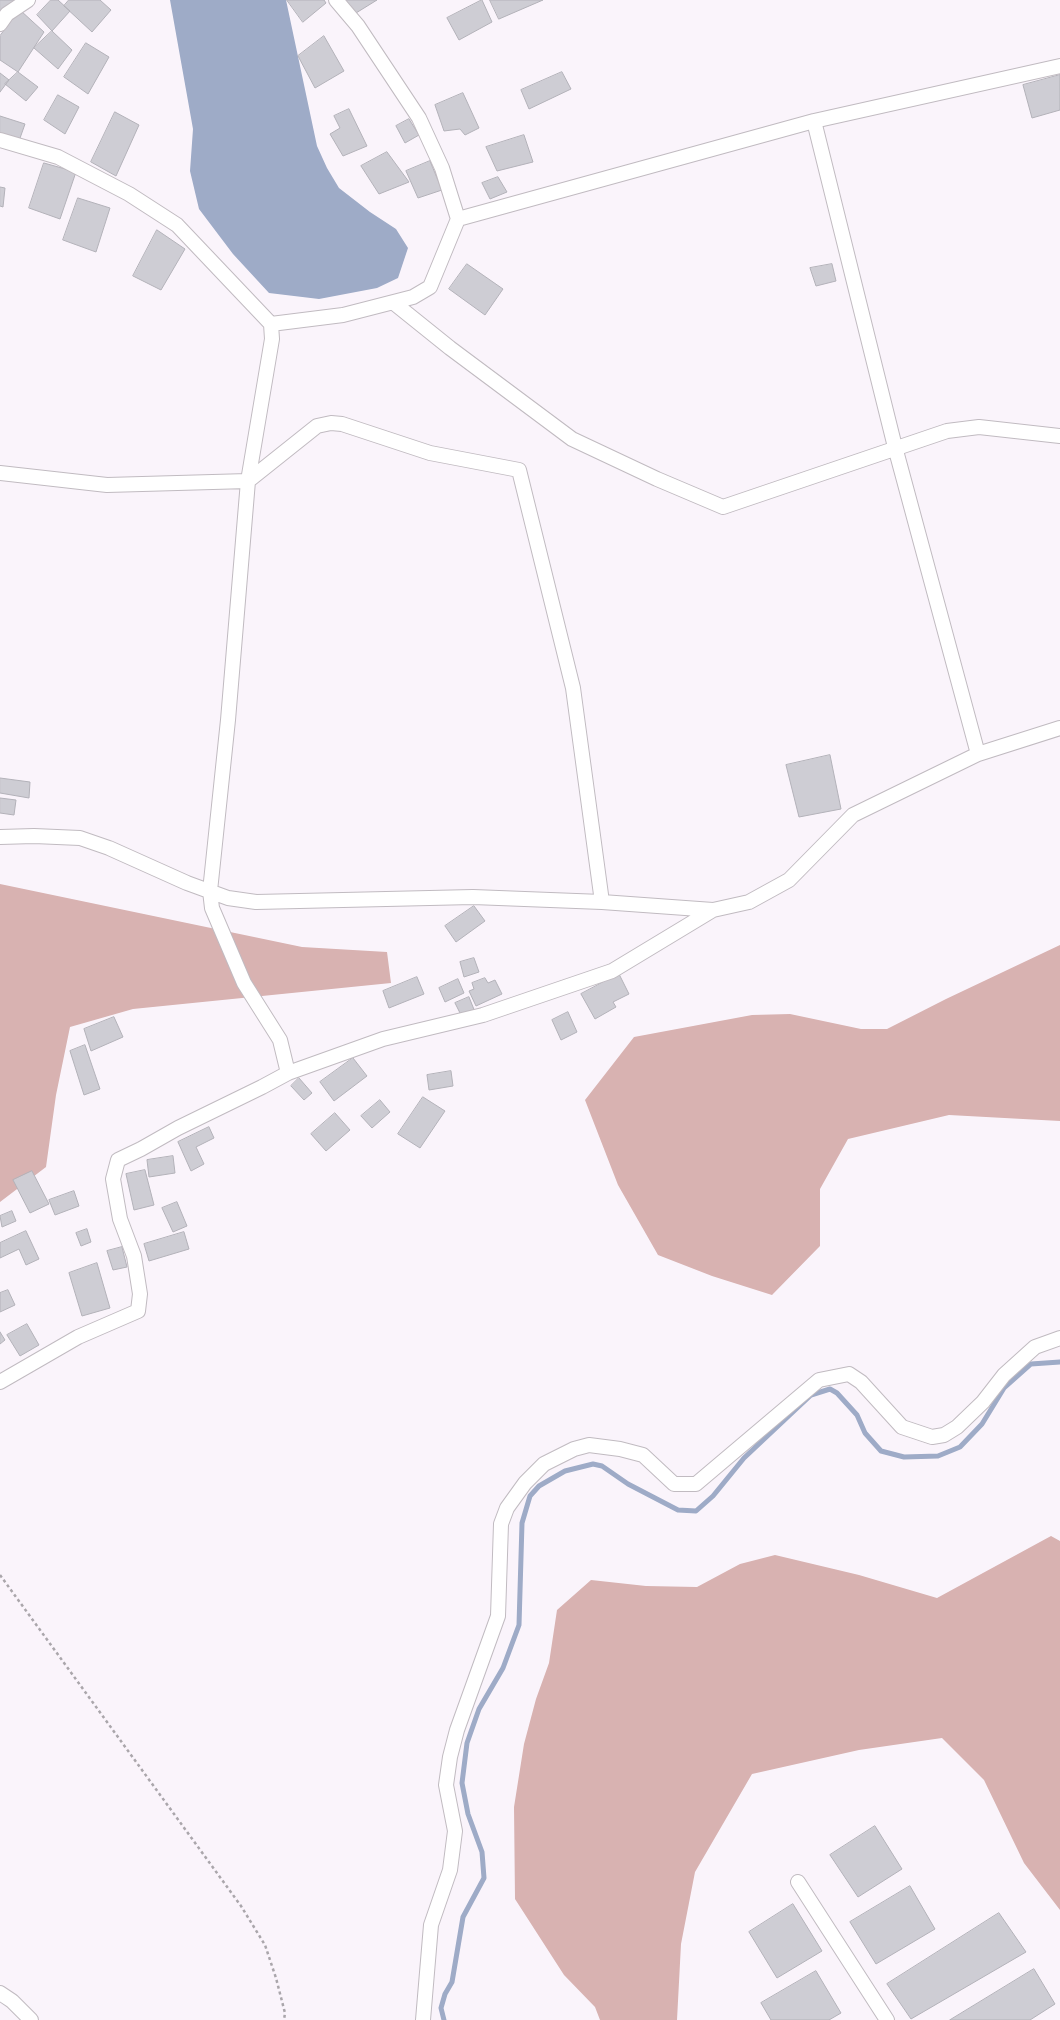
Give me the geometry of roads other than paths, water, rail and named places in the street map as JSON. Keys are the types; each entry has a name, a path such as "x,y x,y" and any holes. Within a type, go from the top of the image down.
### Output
{"street":[{"path":"0,24 8,14 28,0"},
{"path":"271,324 343,315 394,304 413,297 430,287 458,219 442,168 419,118 358,26 336,0"},
{"path":"458,219 814,121 1060,66"},
{"path":"814,121 895,448 978,754"},
{"path":"0,140 58,156 129,194 177,225 271,324 272,339 248,481 228,720 210,891 212,908 244,983 280,1040 288,1073"},
{"path":"394,304 450,348 572,439 657,479 723,507 947,431 979,426 1060,436"},
{"path":"0,473 107,485 248,481 317,426 331,423 342,424 430,453 519,470 573,688 602,902"},
{"path":"0,838 34,836 80,838 109,848 187,883 228,898 256,902 473,897 602,902 713,910 749,902 789,880 852,815 978,754 1060,728"},
{"path":"0,1382 78,1337 138,1311 140,1294 134,1256 120,1219 113,1179 118,1160 141,1150 178,1128 288,1073 383,1039 483,1015 612,971 713,910"},
{"path":"423,2020 431,1925 450,1870 455,1831 446,1785 450,1757 457,1730 498,1616 501,1524 507,1508 525,1483 544,1464 574,1449 589,1445 620,1449 642,1455 674,1484 696,1484 819,1380 849,1374 861,1382 902,1427 932,1437 944,1435 958,1427 983,1402 1004,1374 1035,1347 1060,1338"},
{"path":"798,1882 887,2020"},
{"path":"0,1993 12,2001 31,2020"}],"water":[{"path":"170,0 286,0 317,146 327,168 339,188 370,212 396,229 408,248 398,278 377,288 319,299 269,293 233,254 199,209 190,171 193,129"}],"waterway":[{"path":"444,2020 441,2008 445,1994 452,1982 463,1917 484,1878 482,1852 468,1814 462,1783 467,1743 479,1709 503,1668 519,1625 522,1523 530,1496 539,1486 565,1471 593,1464 602,1466 628,1484 678,1510 696,1511 713,1496 744,1458 811,1395 830,1389 837,1393 857,1415 865,1433 881,1451 904,1457 938,1456 960,1447 982,1424 1004,1388 1031,1364 1060,1362"}]}
